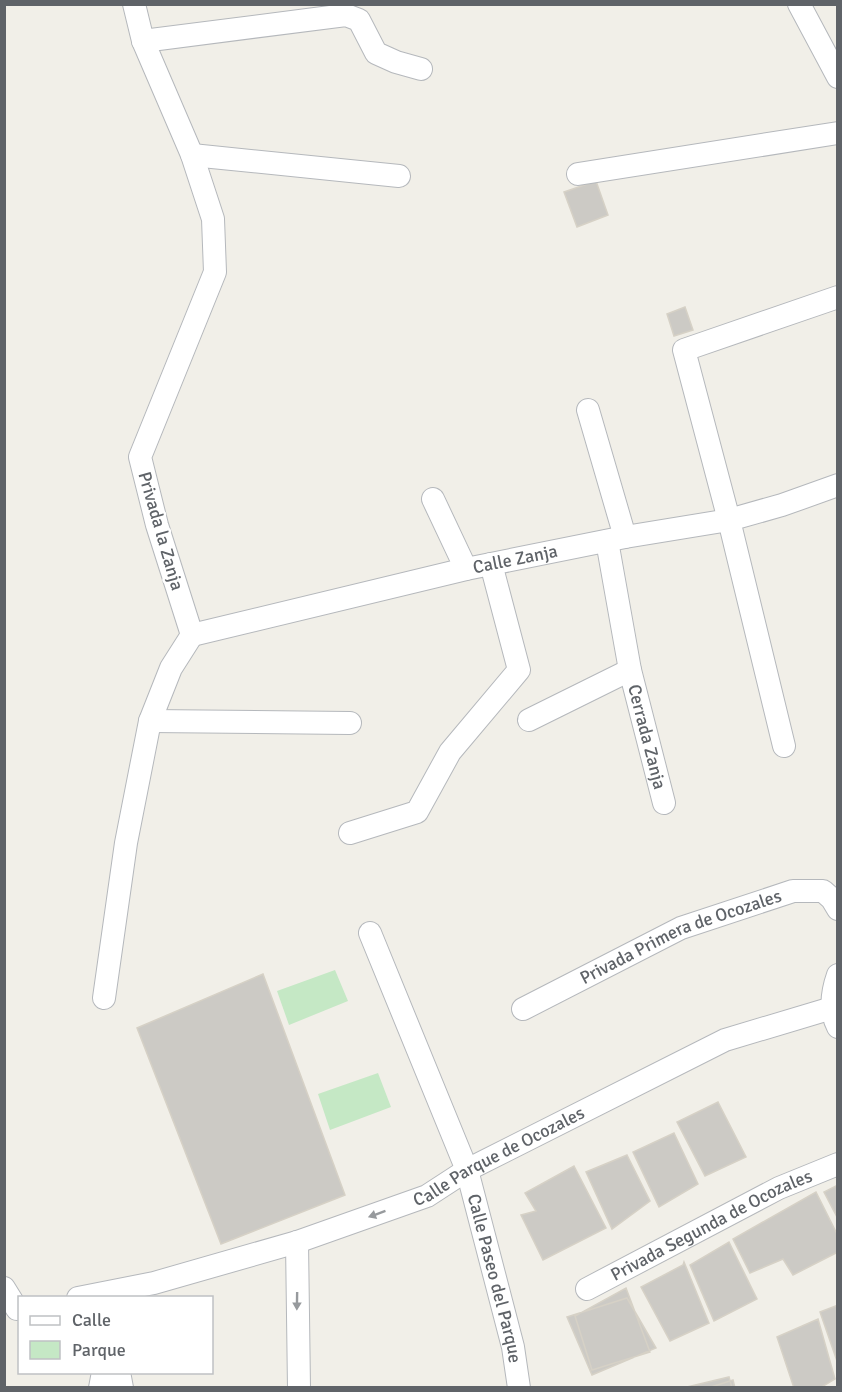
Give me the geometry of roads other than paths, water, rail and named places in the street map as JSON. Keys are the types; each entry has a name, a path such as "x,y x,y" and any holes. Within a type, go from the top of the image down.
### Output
{"street":[{"name":"Privada la Zanja","path":"134,4 143,41 192,155 213,219 215,272 140,457 157,525 192,635"},
{"path":"799,4 837,77"},
{"path":"143,41 346,15 359,20 375,53 421,69"},
{"path":"578,174 837,133"},
{"path":"192,155 399,176"},
{"path":"784,746 729,520 684,350 837,297"},
{"name":"Cerrada Zanja","path":"588,410 616,539 630,670 664,803"},
{"name":"Calle Zanja","path":"192,635 466,569 616,539 729,520 782,505 837,485"},
{"path":"433,499 466,569"},
{"path":"350,833 417,812 450,752 519,670 491,564"},
{"path":"104,998 126,843 150,721 171,668 192,635"},
{"name":"Cerrada Zanja","path":"529,720 630,670"},
{"path":"150,721 350,723"},
{"name":"Privada Primera de Ocozales","path":"523,1009 681,928 793,891 823,891 832,899 837,909"},
{"name":"Calle Paseo del Parque","path":"370,933 467,1170 513,1347 519,1388"},
{"path":"835,1017 832,991 837,975"},
{"name":"Calle Parque de Ocozales","path":"96,1296 149,1290 297,1242 427,1196 467,1170 724,1040 835,1017"},
{"name":"Privada Segunda de Ocozales","path":"587,1289 779,1188 837,1164"},
{"path":"297,1242 299,1388"},
{"path":"4,1288 18,1309"}]}
